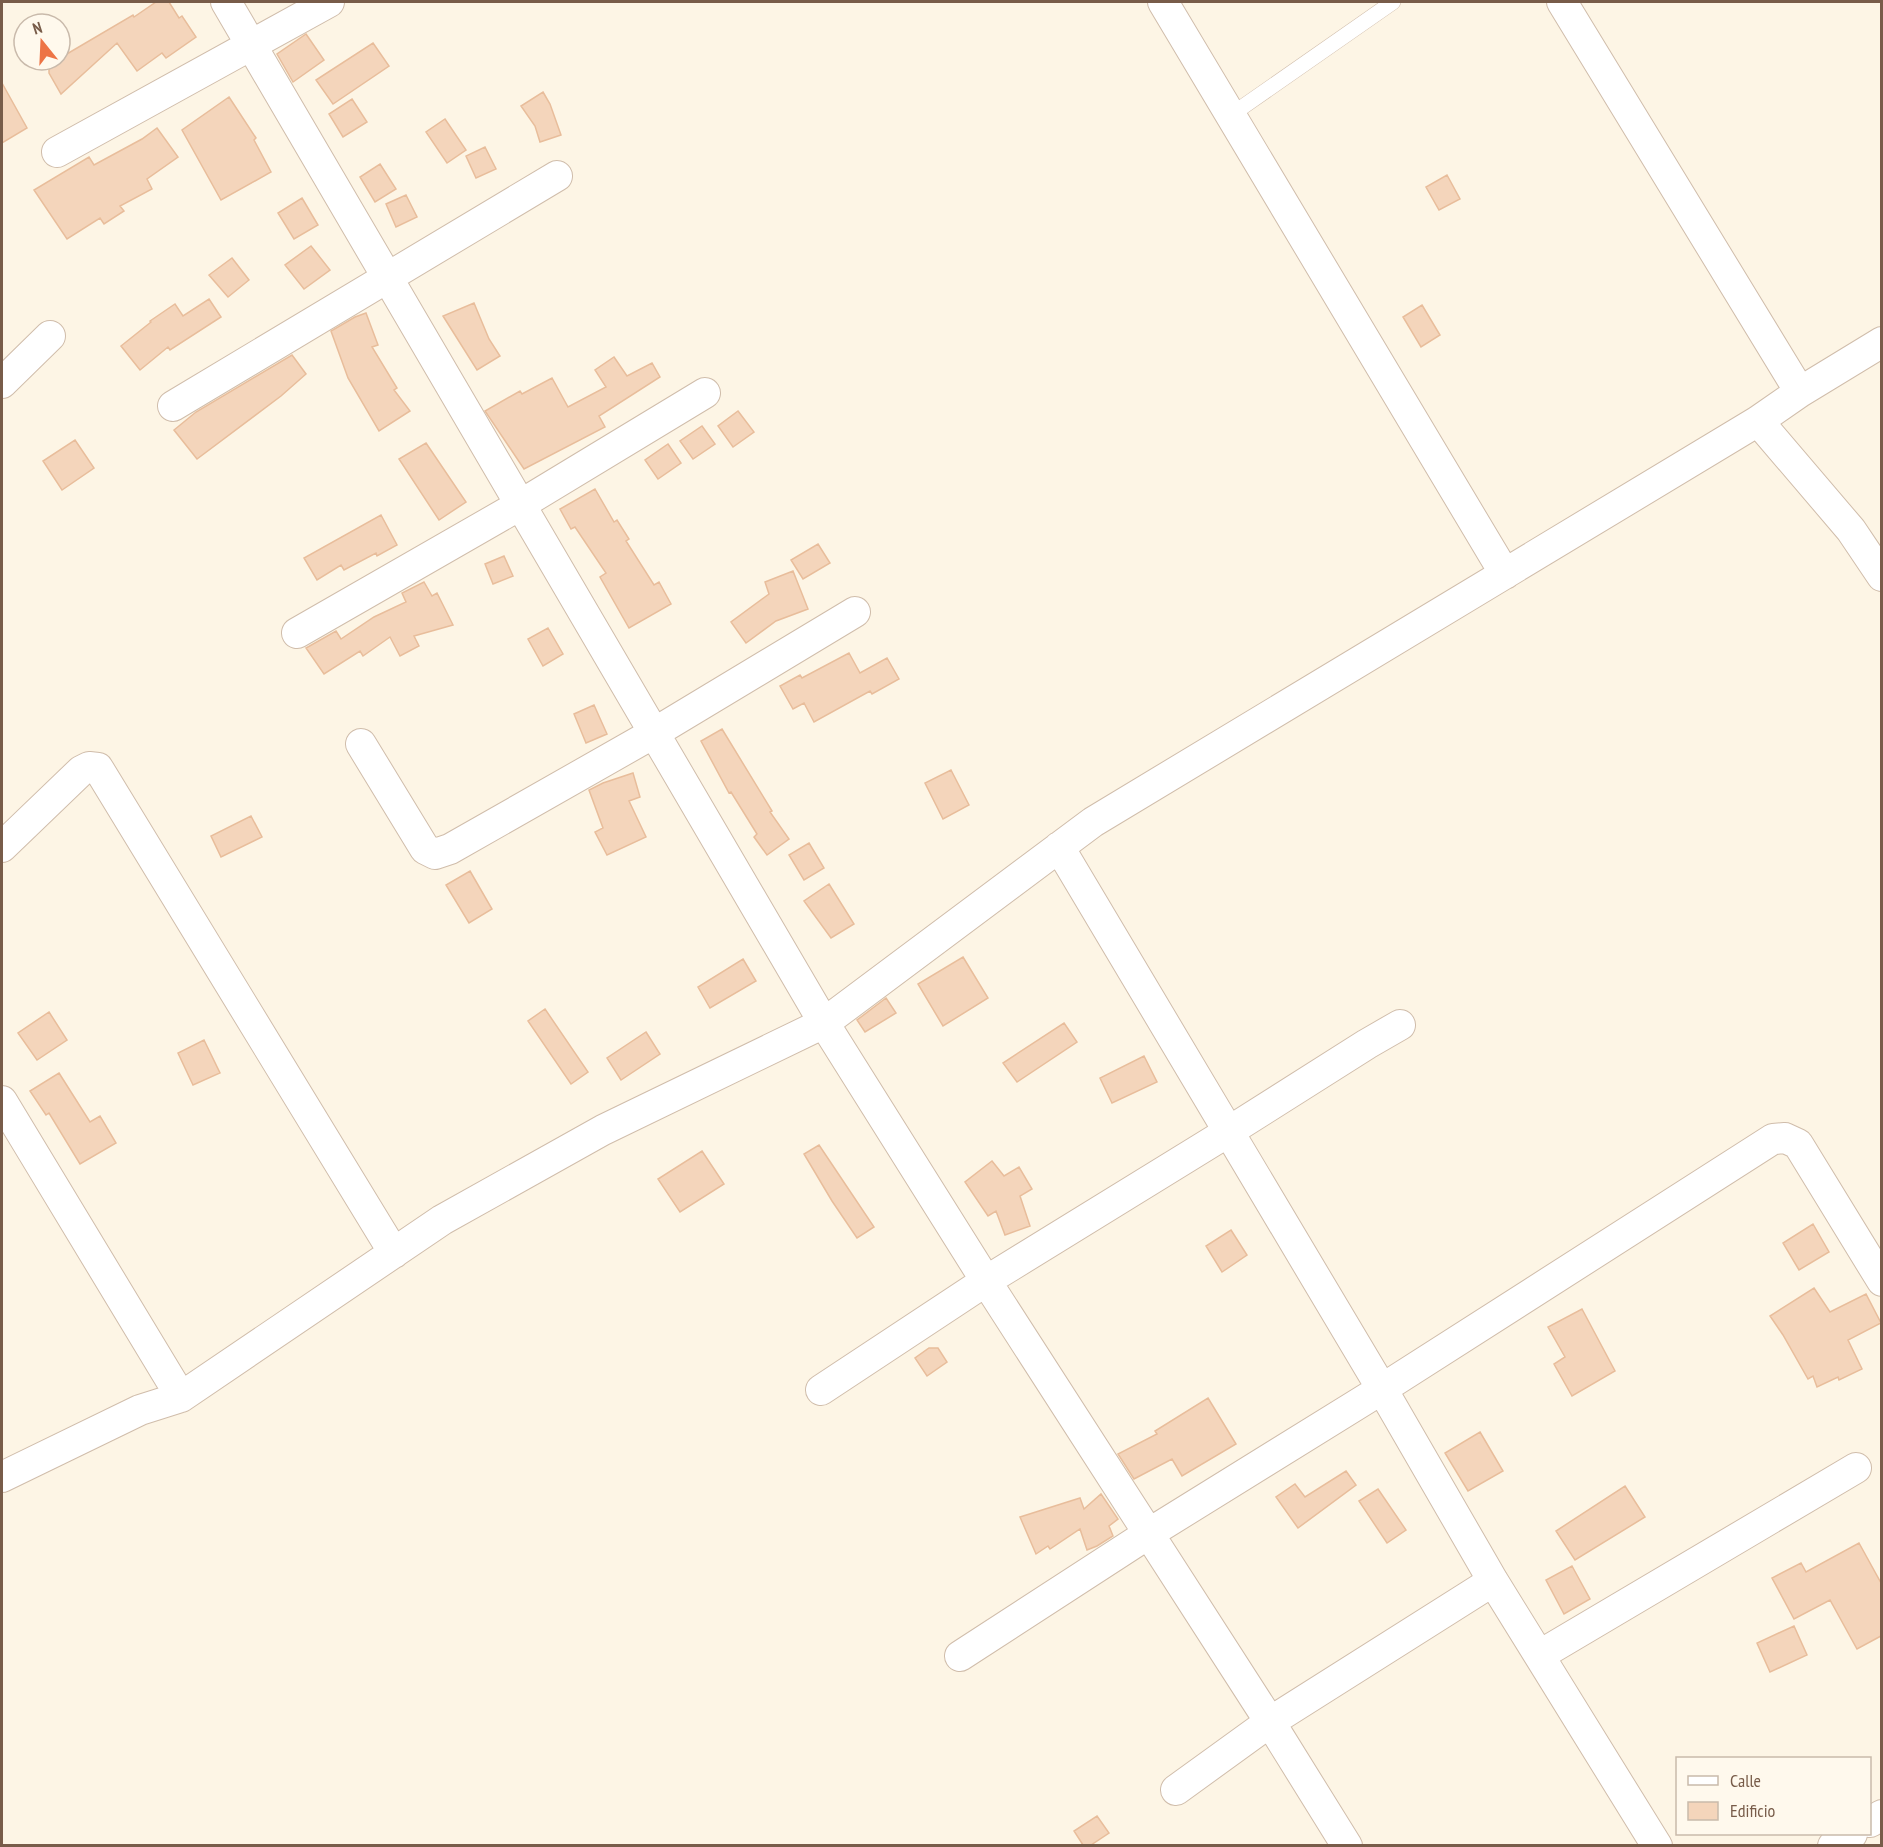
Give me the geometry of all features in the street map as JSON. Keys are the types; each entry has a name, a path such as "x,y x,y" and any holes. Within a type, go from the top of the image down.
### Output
{"street":[{"path":"226,2 824,1023 986,1281 1347,1845"},
{"path":"57,152 329,2"},
{"path":"1163,2 1505,574"},
{"path":"1562,2 1800,392"},
{"path":"173,406 556,176"},
{"path":"2,383 51,336"},
{"path":"2,1477 140,1410 181,1397 442,1220 603,1130 824,1023 1093,822 1758,421 1881,342"},
{"path":"297,633 520,505 705,393"},
{"path":"1758,421 1851,530 1881,576"},
{"path":"361,744 425,849 435,854 450,849 654,733 855,612"},
{"path":"2,847 81,771 89,767 98,768 394,1253"},
{"path":"1059,848 1382,1389 1493,1581 1657,1845"},
{"path":"821,1390 986,1281 1400,1025"},
{"path":"2,1101 181,1397"},
{"path":"960,1656 1148,1534 1382,1389 1773,1139 1785,1138 1798,1144 1881,1281"},
{"path":"1540,1654 1856,1468"},
{"path":"1176,1790 1270,1722 1493,1581"},
{"path":"1833,1845 1849,1835"}],"lane":[{"path":"1231,115 1393,2"}],"building":[{"path":"156,2 169,2 179,18 182,16 196,37 166,58 162,53 137,71 117,43 61,94 49,72 72,72 72,51 133,15 134,17"},
{"path":"306,34 324,60 293,82 277,54"},
{"path":"373,43 389,66 333,104 316,80"},
{"path":"2,83 27,128 2,143"},
{"path":"543,92 550,104 561,135 540,142 535,126 521,106"},
{"path":"229,97 256,138 254,140 271,172 221,200 182,130"},
{"path":"352,99 367,122 343,137 329,114"},
{"path":"445,119 466,150 447,163 426,132"},
{"path":"157,128 178,157 147,179 152,189 120,206 124,211 104,224 100,218 67,239 34,190 89,157 94,165 142,139"},
{"path":"485,147 496,169 476,178 466,156"},
{"path":"380,164 396,189 375,202 360,177"},
{"path":"1447,175 1460,199 1439,210 1426,187"},
{"path":"406,195 417,217 396,227 386,204"},
{"path":"302,198 318,225 294,239 278,213"},
{"path":"311,246 330,270 304,289 285,265"},
{"path":"232,258 249,280 228,297 209,275"},
{"path":"209,299 221,317 170,350 168,347 140,370 121,346 150,321 175,304 183,316"},
{"path":"474,303 489,339 500,356 477,370 443,316"},
{"path":"1422,305 1440,335 1421,347 1403,317"},
{"path":"366,313 378,345 372,347 397,388 394,390 410,411 379,431 348,378 331,331"},
{"path":"292,355 306,374 281,396 197,459 174,430 196,412"},
{"path":"614,357 627,376 652,363 660,377 599,416 605,427 524,469 485,411 520,391 522,394 552,378 568,407 606,387 595,370"},
{"path":"738,411 754,432 733,447 718,426"},
{"path":"702,426 715,444 693,459 680,441"},
{"path":"75,440 94,468 62,490 43,461"},
{"path":"426,443 466,502 439,520 399,459"},
{"path":"668,444 681,463 658,479 645,460"},
{"path":"595,489 614,522 617,520 629,539 626,541 654,585 659,582 671,604 629,628 600,577 606,573 575,527 571,529 560,509"},
{"path":"381,515 397,545 344,570 341,565 317,580 304,558"},
{"path":"818,544 830,563 803,579 791,560"},
{"path":"504,556 513,576 493,584 485,564"},
{"path":"793,571 808,609 776,621 746,643 731,622 769,594 765,582"},
{"path":"424,582 432,596 437,593 453,625 414,636 419,646 400,656 390,637 363,656 360,651 324,674 306,648 336,631 341,639 374,617 406,602 402,593"},
{"path":"548,628 563,654 543,666 528,639"},
{"path":"849,653 860,673 887,658 899,679 872,694 870,691 814,722 804,703 793,709 780,686 800,675 802,678"},
{"path":"594,705 607,734 586,743 574,714"},
{"path":"722,729 772,811 770,812 789,839 767,855 754,837 757,834 731,792 729,793 701,741"},
{"path":"951,770 969,805 943,819 925,783"},
{"path":"633,773 640,797 629,801 646,837 607,855 595,832 603,828 589,790"},
{"path":"251,816 262,837 221,857 211,836"},
{"path":"809,843 824,868 804,880 789,855"},
{"path":"470,871 492,909 469,923 446,885"},
{"path":"829,884 854,924 831,938 804,901"},
{"path":"963,957 988,998 943,1026 918,984"},
{"path":"743,959 756,981 710,1008 698,987"},
{"path":"886,998 896,1013 865,1032 857,1020"},
{"path":"545,1009 588,1072 571,1084 528,1021"},
{"path":"49,1012 67,1040 37,1060 18,1033"},
{"path":"1064,1023 1077,1042 1017,1082 1003,1063"},
{"path":"646,1032 660,1054 621,1080 607,1058"},
{"path":"204,1040 220,1073 193,1085 178,1053"},
{"path":"1144,1056 1157,1082 1112,1103 1100,1078"},
{"path":"59,1073 90,1122 100,1116 116,1143 80,1164 49,1113 46,1115 30,1091"},
{"path":"819,1145 874,1227 857,1238 804,1154"},
{"path":"702,1151 724,1184 680,1212 658,1179"},
{"path":"992,1161 1004,1176 1019,1167 1032,1189 1020,1196 1030,1226 1005,1235 996,1211 988,1216 965,1182"},
{"path":"1813,1224 1829,1252 1799,1270 1783,1243"},
{"path":"1231,1230 1247,1255 1222,1272 1206,1246"},
{"path":"1814,1288 1830,1312 1866,1294 1881,1323 1848,1340 1862,1369 1817,1387 1813,1376 1808,1379 1770,1316"},
{"path":"1582,1309 1615,1371 1572,1396 1554,1364 1565,1357 1548,1327"},
{"path":"929,1348 938,1348 947,1362 927,1376 915,1358"},
{"path":"1208,1398 1236,1444 1182,1476 1172,1459 1134,1479 1118,1454 1157,1434 1155,1431"},
{"path":"1480,1432 1503,1471 1468,1491 1445,1453"},
{"path":"1346,1471 1356,1485 1298,1528 1276,1497 1295,1484 1305,1497"},
{"path":"1625,1486 1645,1517 1575,1560 1556,1531"},
{"path":"1378,1489 1406,1530 1387,1543 1359,1501"},
{"path":"1101,1494 1118,1519 1109,1526 1113,1536 1087,1550 1080,1529 1050,1549 1048,1546 1036,1554 1020,1517 1080,1498 1084,1509"},
{"path":"1859,1543 1881,1583 1881,1636 1857,1649 1830,1600 1794,1619 1772,1578 1801,1563 1806,1572"},
{"path":"1572,1566 1590,1599 1564,1614 1546,1580"},
{"path":"1794,1626 1807,1655 1770,1672 1757,1643"},
{"path":"1097,1816 1109,1833 1091,1845 1083,1845 1074,1831"}]}
